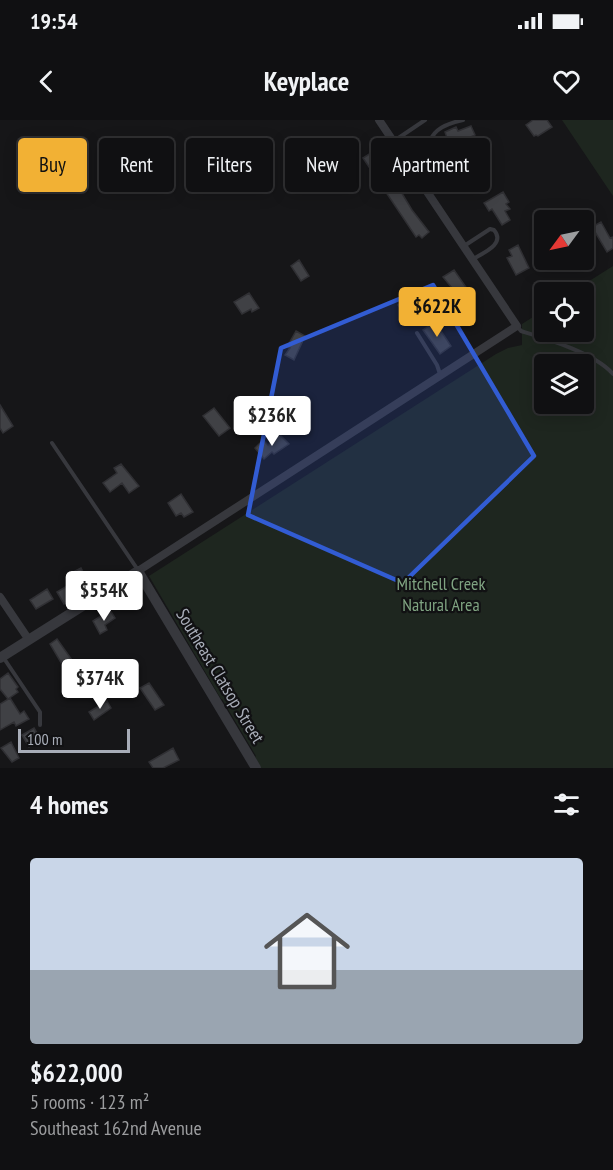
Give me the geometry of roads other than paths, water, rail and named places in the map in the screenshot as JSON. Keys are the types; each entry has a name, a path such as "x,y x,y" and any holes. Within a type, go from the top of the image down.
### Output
{"street":[{"path":"379,120 391,138"},
{"path":"1,658 517,326 427,192"},
{"name":"Southeast Clatsop Street","path":"138,571 253,767"},
{"path":"0,597 29,640"}],"lane":[{"path":"398,138 425,120"},
{"path":"429,138 437,130 450,123 464,120"},
{"path":"463,246 490,229 498,234 499,238 495,244 472,260"},
{"path":"517,326 521,331 555,341 576,351 613,374"},
{"path":"417,333 437,365 440,375"},
{"path":"52,443 138,571"},
{"path":"1,658 40,712 40,726"}],"park label":[{"name":"Mitchell Creek Natural Area","path":"441,594"}]}
